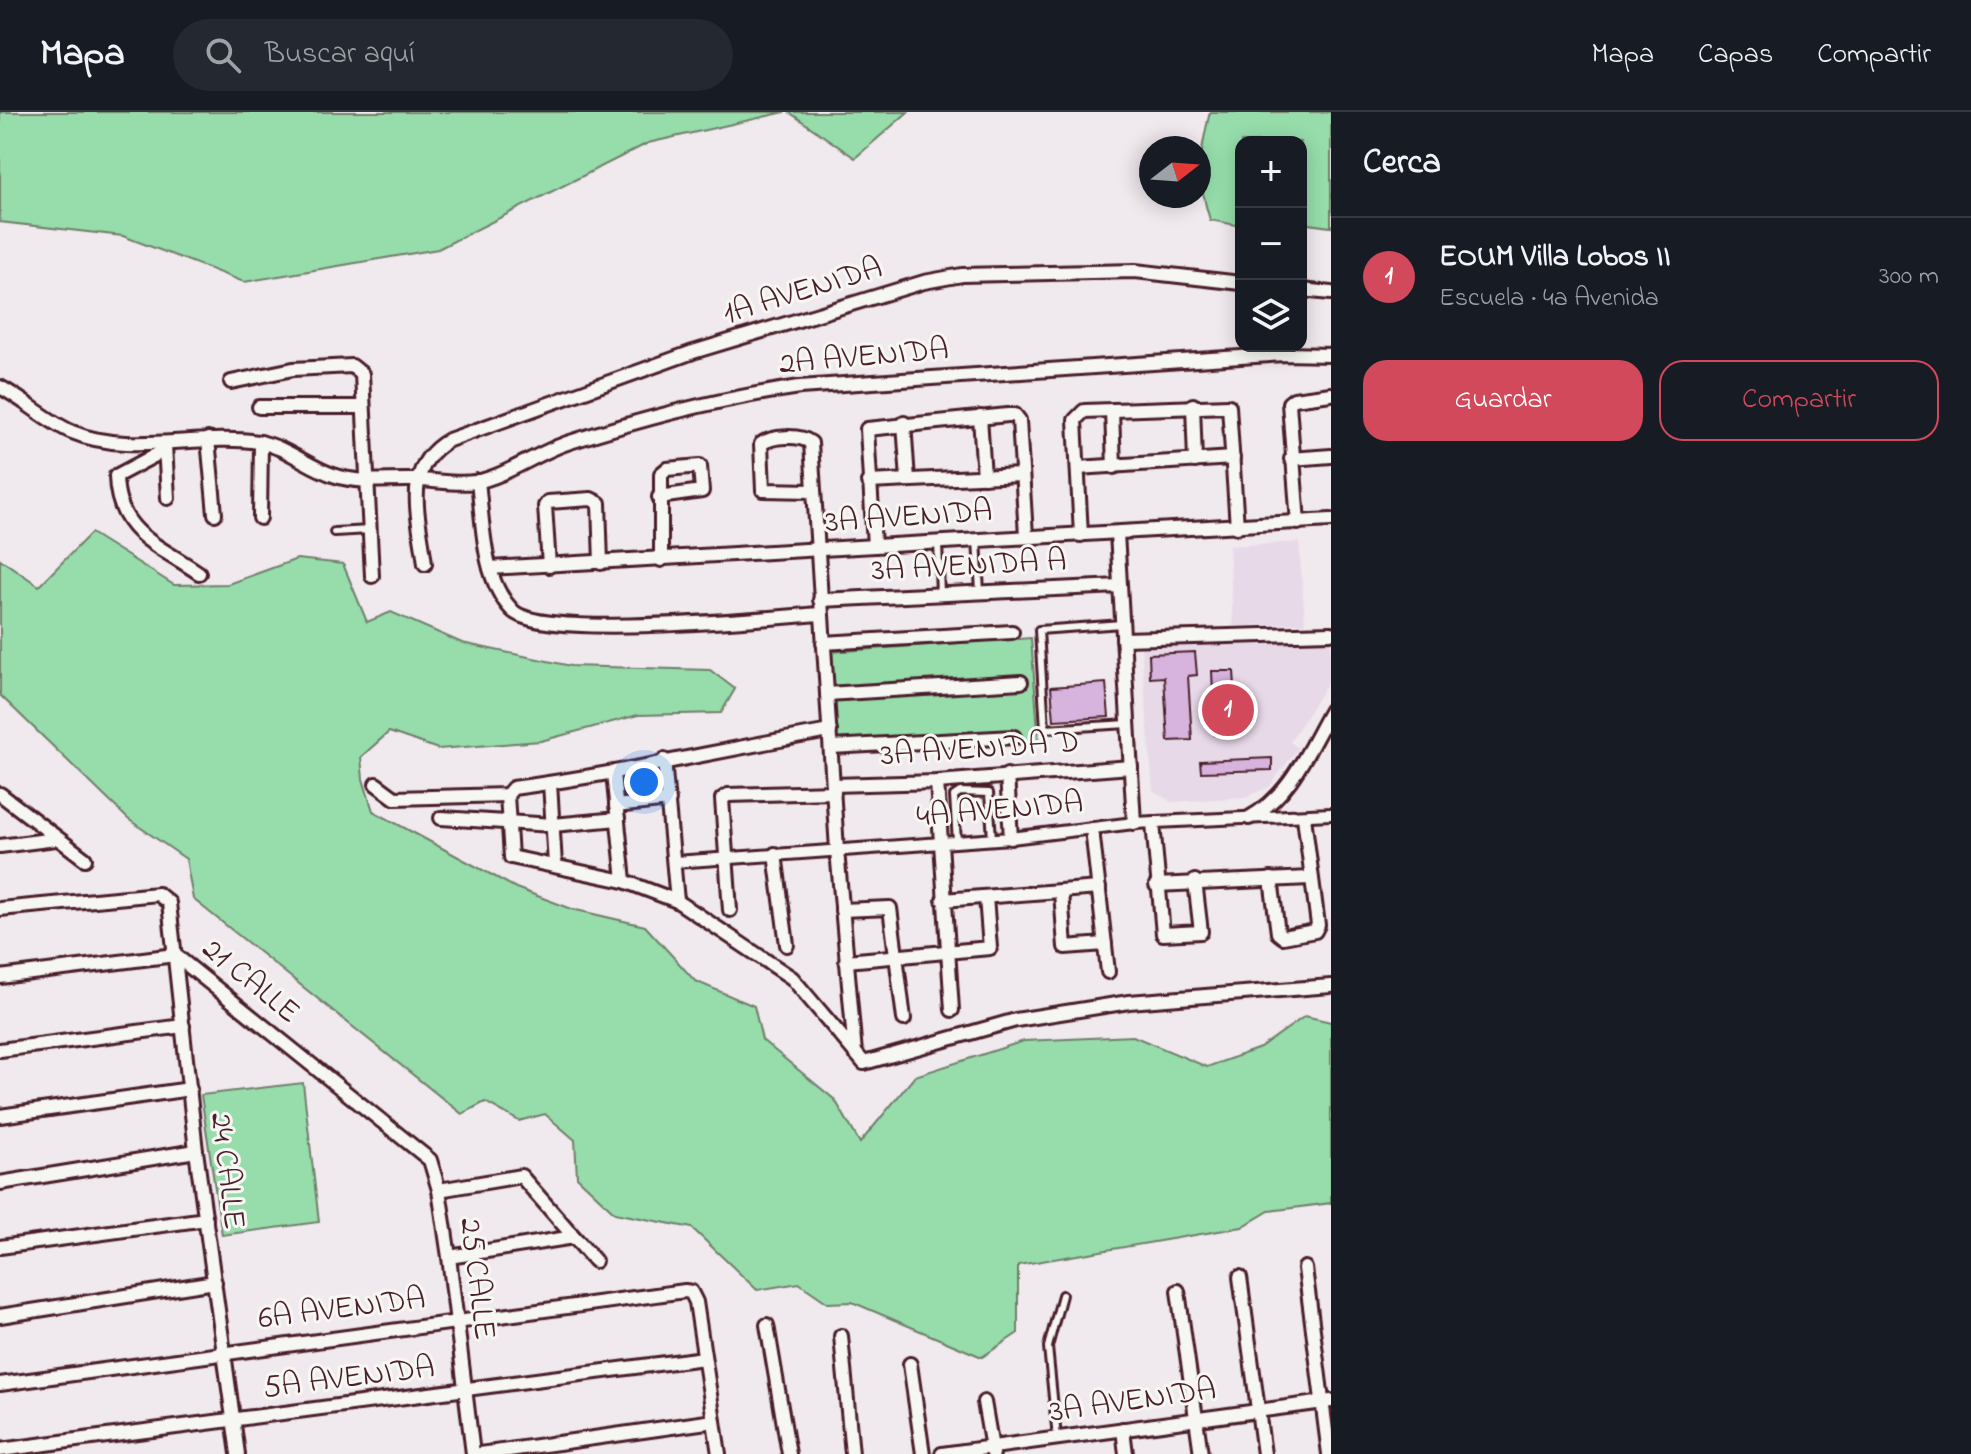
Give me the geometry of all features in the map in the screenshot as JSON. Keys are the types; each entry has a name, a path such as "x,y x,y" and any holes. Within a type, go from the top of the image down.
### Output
{"street":[{"name":"1A AVENIDA","path":"416,480 432,450 449,440 693,352 942,278 1135,271 1235,282"},
{"path":"1307,291 1331,293"},
{"name":"2A AVENIDA","path":"261,442 336,476 367,482 478,481 567,443 679,410 759,393 800,387 1284,354 1331,355"},
{"path":"231,382 293,369 352,366 362,374 372,576"},
{"path":"0,387 73,433 120,442 165,445 208,439 261,442 260,518"},
{"path":"1298,523 1289,403 1294,399 1331,394"},
{"path":"1193,405 1195,461"},
{"path":"1081,535 1075,420 1078,413 1193,405 1229,406 1237,527"},
{"path":"259,407 363,407"},
{"path":"1112,411 1114,467"},
{"path":"874,546 867,429 980,417 1015,415 1019,420 1026,536"},
{"path":"980,417 984,477"},
{"path":"904,423 908,480"},
{"path":"208,439 215,514"},
{"path":"813,491 763,490 761,444 765,440 806,439 811,443 813,491 815,550 855,1055"},
{"path":"165,445 168,498"},
{"path":"165,445 116,476 119,508 141,534 199,573"},
{"path":"1291,459 1331,456"},
{"path":"1078,468 1233,458"},
{"path":"868,482 1021,475"},
{"path":"416,480 425,564"},
{"path":"478,481 490,568 508,606 521,619 612,627 821,614"},
{"path":"659,497 661,560"},
{"path":"549,566 545,506 548,502 591,499 599,503 601,563"},
{"name":"3A AVENIDA","path":"490,568 1331,520"},
{"path":"1117,533 1134,823"},
{"name":"3A AVENIDA A","path":"820,600 1120,586"},
{"path":"823,643 1012,632"},
{"path":"1123,639 1331,633"},
{"path":"827,694 1021,682"},
{"path":"1249,818 1274,803 1285,790 1331,710"},
{"path":"830,731 664,760 613,773 513,788 507,795 511,857 624,881 677,901 792,978 864,1063 1016,1020 1129,1002 1331,986"},
{"path":"831,747 1014,737"},
{"path":"664,760 677,901"},
{"name":"3A AVENIDA D","path":"726,857 722,799 728,795 1131,767"},
{"path":"613,773 624,881"},
{"path":"1007,775 1011,838"},
{"path":"937,782 952,1010"},
{"path":"550,783 555,865"},
{"path":"376,784 395,798 507,795"},
{"path":"0,794 85,859"},
{"path":"616,806 669,800"},
{"name":"4A AVENIDA","path":"675,862 1011,838 1134,823 1331,814"},
{"path":"1271,879 1276,926 1283,937 1315,931 1318,925 1304,817"},
{"path":"441,818 553,825 618,819"},
{"path":"1153,823 1156,885 1163,934 1181,936 1201,932 1203,927 1195,881"},
{"path":"1092,829 1108,972"},
{"path":"0,846 56,839"},
{"path":"775,854 787,945"},
{"path":"726,857 730,910"},
{"path":"1156,885 1310,878"},
{"path":"943,900 1099,888"},
{"path":"1061,892 1065,947 1105,944"},
{"name":"24 CALLE","path":"0,909 158,894 169,903 196,1151 238,1454"},
{"path":"846,961 990,948 986,897"},
{"path":"842,910 890,908 904,1019"},
{"name":"21 CALLE","path":"0,977 175,955 430,1160"},
{"path":"0,1050 183,1026"},
{"path":"0,1116 190,1089"},
{"path":"0,1183 196,1151"},
{"name":"25 CALLE","path":"430,1160 439,1190 449,1257 473,1454"},
{"path":"439,1190 515,1177 526,1179 595,1261"},
{"path":"0,1247 206,1219"},
{"path":"449,1257 574,1237"},
{"path":"1305,1268 1327,1402 1329,1454"},
{"path":"1240,1277 1264,1454"},
{"path":"0,1316 215,1282"},
{"path":"1178,1291 1201,1454"},
{"name":"6A AVENIDA","path":"0,1384 691,1292 704,1358"},
{"path":"767,1325 789,1454"},
{"path":"841,1336 852,1454"},
{"path":"704,1358 719,1454"},
{"name":"5A AVENIDA","path":"0,1450 704,1358"},
{"path":"910,1364 923,1454"},
{"path":"984,1402 992,1451"},
{"name":"3A AVENIDA","path":"942,1454 992,1451 1057,1438 1327,1402"},
{"path":"480,1454 714,1421"},
{"path":"1123,1429 1126,1454"}],"lane":[{"path":"334,532 370,530"},
{"path":"977,539 980,593"},
{"path":"938,542 940,594"},
{"path":"1122,624 1039,630 1045,729 1128,724"},
{"path":"957,842 954,796 960,792 989,793 992,839"},
{"path":"1057,1438 1048,1347 1062,1295"}],"shaded area":[{"path":"1299,542 1305,623 1233,626 1229,546"},
{"path":"1331,635 1331,677 1290,742 1298,748 1269,787 1245,797 1171,802 1153,790 1141,646"}],"green space":[{"path":"0,112 785,112 648,143 438,249 244,282 123,236 0,222"},
{"path":"789,112 908,112 855,158"},
{"path":"1210,112 1331,112 1331,227 1307,224 1307,136 1235,136 1235,225 1210,220 1207,208 1211,208 1211,136 1204,136"},
{"path":"91,533 174,585 228,584 297,559 343,564 367,622 391,612 462,643 571,666 710,670 735,689 721,713 638,715 541,741 438,749 389,732 361,757 363,779 373,811 516,888 572,909 645,926 695,981 754,1006 762,1040 835,1100 860,1143 915,1076 1024,1041 1133,1036 1207,1067 1260,1048 1305,1016 1331,1022 1331,1203 1269,1211 1242,1227 1018,1265 1018,1333 982,1357 852,1302 828,1303 799,1283 757,1290 692,1228 615,1213 577,1177 575,1140 545,1114 519,1121 485,1102 462,1114 193,899 186,859 128,819 0,695 0,559 39,586"},
{"path":"1031,638 1039,744 838,753 830,652"},
{"path":"303,1083 319,1222 222,1235 201,1095"}],"building":[{"path":"1195,652 1197,675 1188,676 1192,740 1168,741 1164,677 1150,678 1149,654"},
{"path":"1212,671 1234,671 1238,734 1215,735"},
{"path":"1106,683 1109,717 1054,720 1051,687"},
{"path":"1272,758 1272,770 1201,772 1200,761"}],"place":[{"name":"EOUM Villa Lobos II","path":"1228,710"}]}
